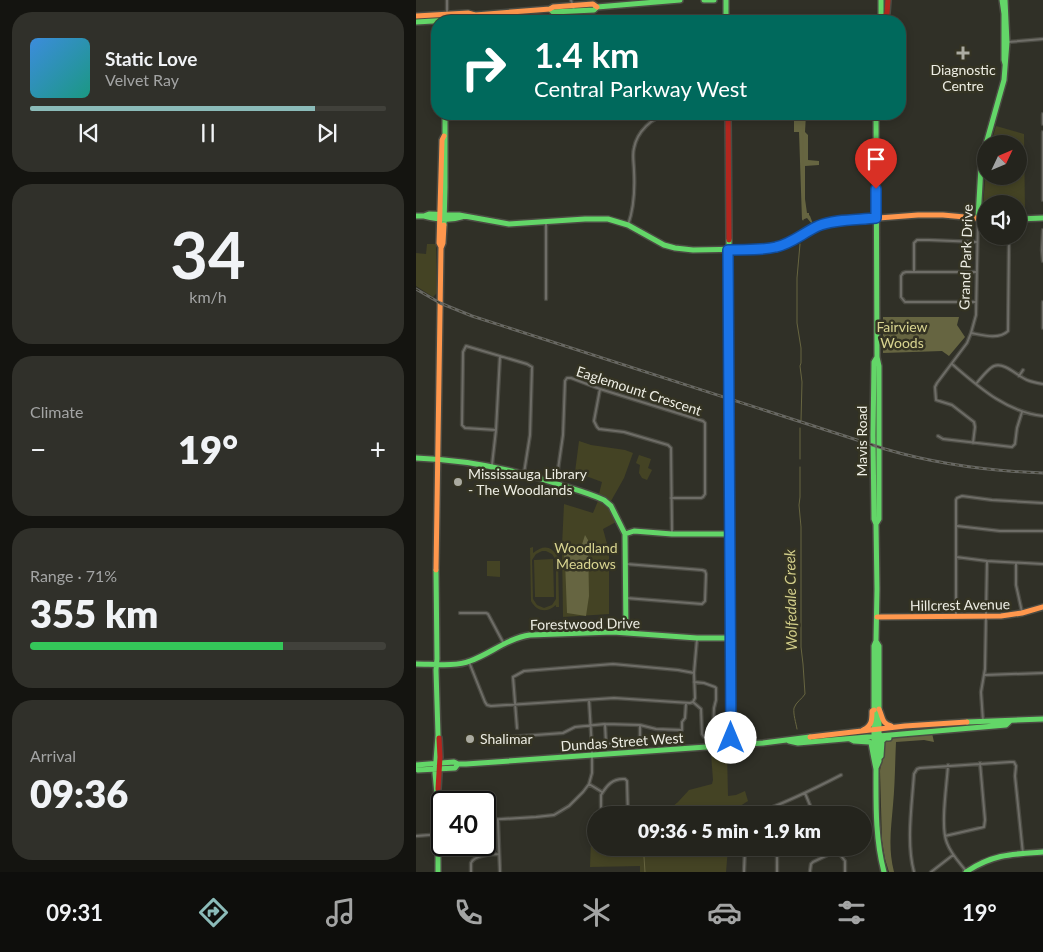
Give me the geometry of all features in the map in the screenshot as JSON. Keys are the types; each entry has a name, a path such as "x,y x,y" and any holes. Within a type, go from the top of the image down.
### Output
{"street":[{"path":"447,0 447,15"},
{"path":"460,15 550,9 553,12 573,5 594,4 597,7 680,0"},
{"path":"704,0 714,0"},
{"path":"726,0 726,15"},
{"path":"881,0 882,15"},
{"path":"886,15 888,0"},
{"name":"Grand Park Drive","path":"989,135 1003,84 1006,42 1004,0"},
{"path":"416,16 431,17"},
{"path":"416,22 431,20"},
{"path":"1006,42 1043,39"},
{"path":"1043,114 1043,124"},
{"path":"437,791 439,741 436,564 441,248 443,243 442,216 446,143 444,135 445,120"},
{"path":"628,225 633,203 634,147 640,134 653,120"},
{"path":"728,120 731,745"},
{"name":"Mavis Road","path":"876,120 876,358 874,362 873,435 874,519 876,524 876,641 879,646 876,769 877,840 884,872"},
{"path":"1043,132 1043,200"},
{"path":"416,216 429,214 458,219 463,217 477,218 509,224 596,218 608,219 628,225 657,242 670,247 688,250 764,249 776,247 790,242 824,224 839,221 918,215 977,218"},
{"path":"1027,219 1043,218"},
{"path":"546,222 546,300"},
{"path":"1043,230 1043,261"},
{"path":"914,272 914,244 917,240 977,242"},
{"name":"Grand Park Drive","path":"974,443 976,427 974,422 952,405 938,401 936,399 935,387 967,343 971,334 976,315 977,242"},
{"path":"971,334 986,336 1003,335 1008,332 1009,245"},
{"path":"976,272 905,272 901,276 901,297 904,302 976,302"},
{"path":"1043,302 1043,328"},
{"path":"496,430 465,428 462,426 463,352 466,346 528,364 532,367 530,435 524,473"},
{"path":"492,466 500,356"},
{"path":"952,364 992,397 1022,412 1043,416"},
{"path":"976,384 995,366 1004,366 1019,376 1043,384"},
{"path":"1019,376 1023,370"},
{"name":"Eaglemount Crescent","path":"556,483 563,435 565,381 567,378 572,378 705,423 705,494 700,498 671,498"},
{"path":"600,389 594,421 596,427 624,432 668,445 671,448 672,534"},
{"path":"938,436 943,439 1011,447 1015,444 1022,412"},
{"path":"416,458 492,466 524,473 598,497 608,503 613,508 625,534 626,632"},
{"path":"956,617 956,500 960,496 992,500 1043,502"},
{"path":"956,526 1000,531 1043,532"},
{"path":"625,534 634,531 672,534 730,534"},
{"path":"956,557 987,561 1043,564"},
{"path":"983,724 981,692 985,675 987,561"},
{"path":"1016,563 1016,585 1022,614"},
{"path":"626,564 702,570 706,574 705,601 702,604 626,598"},
{"name":"Hillcrest Avenue","path":"877,616 1009,616 1043,607"},
{"path":"460,612 488,614 504,644"},
{"name":"Forestwood Drive","path":"416,664 461,664 469,662 504,644 530,635 626,632 697,638 730,638"},
{"path":"693,702 695,698 694,673 697,638"},
{"path":"469,662 487,705 515,705 614,698 693,702 701,709 702,734 704,737 711,737 716,688 704,683 694,682"},
{"path":"517,728 513,676 529,670 613,664 694,673"},
{"path":"985,675 1043,673"},
{"path":"500,872 498,820 554,815 569,806 589,784 592,773 592,755 589,700"},
{"path":"493,738 564,733 575,727 605,724 640,725 656,729 682,730 686,703"},
{"path":"857,732 870,726 872,711 876,709 881,711 882,720 885,724 906,726"},
{"name":"Dundas Street West","path":"789,741 797,738 857,732 908,734 1005,720 1043,719"},
{"path":"605,724 607,744 640,742 640,725"},
{"name":"Dundas Street West","path":"416,767 438,766 454,762 458,764 789,741 798,743 850,738 906,726 983,724"},
{"path":"850,738 854,741 869,741 872,745 872,754 876,758 881,756 881,743 884,739 908,734"},
{"path":"914,872 910,843 914,774 916,769 920,768 1014,762 1023,854"},
{"path":"945,836 984,827 980,763"},
{"path":"948,766 945,836 953,855 966,872 988,859 1006,854 1043,852"},
{"path":"776,806 841,776"},
{"path":"601,806 602,792 612,781 622,778 627,781 628,806"},
{"path":"589,784 602,792"},
{"path":"805,793 810,806"},
{"path":"416,836 431,835"},
{"path":"471,872 472,861 487,854 499,854"},
{"path":"931,872 953,855"},
{"path":"438,872 439,856"},
{"path":"744,872 745,856"},
{"path":"777,872 778,856"},
{"path":"810,871 811,864 824,856"},
{"path":"841,856 845,861 845,872"}],"green space":[{"path":"806,120 808,160 819,161 819,165 805,166 805,199 807,213 809,213 813,224 807,218 802,220 799,132 794,132 794,121"},
{"path":"996,126 1024,134 1024,135 994,135"},
{"path":"985,185 1025,185 1025,195 984,195"},
{"path":"427,244 436,244 437,293 433,297 416,286 416,253 426,254"},
{"name":"Fairview Woods","path":"883,317 959,317 957,325 965,337 949,356 942,351 883,353"},
{"path":"579,441 633,453 624,478 611,501 599,494 602,482 575,472"},
{"path":"639,455 651,459 648,468 652,470 647,480 642,478 639,473 640,465 636,463"},
{"name":"Woodland Meadows","path":"598,501 609,509 616,522 603,529 609,551 609,614 563,617 562,546 564,504 593,513"},
{"path":"585,535 588,540 589,596 586,616 567,613 563,549 579,554"},
{"path":"533,547 533,553 543,548 550,548 558,557 559,607 556,607 556,605 542,610 533,605 531,601 530,548","holes":["546,551 552,554 556,560 556,599 552,605 544,608 537,605 533,599 532,560 536,554"]},
{"path":"553,559 554,597 535,597 534,560"},
{"path":"487,561 500,561 500,577 487,576"},
{"path":"932,733 934,742 924,740 896,742 890,839 894,872 889,872 882,841 880,771 883,744 888,739"},
{"path":"727,751 728,796 745,791 748,801 740,806 673,806 689,790 712,784 711,753"},
{"path":"590,856 727,856 726,872 640,872 640,866 590,867"}],"waterway":[{"name":"Wolfedale Creek","path":"803,120 803,220"},
{"name":"Wolfedale Creek","path":"800,244 797,278 797,323 801,348 801,421"},
{"name":"Wolfedale Creek","path":"800,428 800,459"},
{"name":"Wolfedale Creek","path":"797,729 794,708 805,694 801,647 800,467"},
{"path":"644,857 645,872"}],"railway":[{"path":"416,289 440,303 472,316 885,449 963,466 1043,473"}],"traffic: fast":[{"path":"550,9 553,12 594,10 597,7 680,0"},
{"path":"704,0 714,0"},
{"path":"726,0 726,15"},
{"path":"881,0 882,15"},
{"path":"1002,0 1005,64"},
{"path":"989,135 1004,80 1007,42 1005,0"},
{"path":"416,22 431,21"},
{"path":"444,225 445,120"},
{"path":"876,120 879,519 876,524"},
{"path":"979,195 980,185"},
{"path":"416,216 429,214 459,215 509,224 608,219 628,225 664,245 675,248 693,250 746,249"},
{"path":"424,216 443,219 462,217"},
{"path":"1027,219 1043,218"},
{"path":"729,240 731,745"},
{"path":"877,357 874,362 873,435 877,589 876,641 874,646 874,759 878,834 884,872"},
{"path":"416,458 473,463 509,470 584,492 604,500 611,506 625,534 626,632"},
{"path":"625,534 634,531 672,534 730,534"},
{"path":"436,570 438,735 435,773 438,805 438,872"},
{"path":"416,664 451,665 464,663 514,639 530,635 613,632 697,638 730,638"},
{"path":"876,641 879,646 879,761 876,768"},
{"path":"967,722 1043,719"},
{"path":"789,741 798,743 1006,725 1010,721"},
{"path":"416,765 454,762 466,764 763,743 810,737"},
{"path":"879,758 881,756 882,741 885,738 889,738"},
{"path":"850,739 871,743 874,759"},
{"path":"416,769 455,768 458,764"},
{"path":"966,872 994,858 1012,854 1043,852"}],"traffic: slow":[{"path":"475,15 593,4 597,7"},
{"path":"433,15 468,13 475,15"},
{"path":"416,16 431,15"},
{"path":"441,247 439,243 442,140 444,136"},
{"path":"746,249 776,247 790,242 818,226 839,221 918,215 977,218"},
{"path":"436,570 441,248 444,225"},
{"path":"877,617 1001,616 1043,607"},
{"path":"879,709 884,721 891,726"},
{"path":"863,730 870,725 872,711 874,710"},
{"path":"810,737 905,726 967,722"}],"traffic: jam":[{"path":"886,15 888,0"},
{"path":"728,120 729,240"},
{"path":"438,789 439,738"}],"place":[{"name":"Diagnostic Centre","path":"963,53"},
{"name":"Mississauga Library - The Woodlands","path":"458,482"},
{"name":"Shalimar","path":"470,739"}],"route":[{"path":"731,738 728,250 776,247 790,242 824,224 876,218 876,189"}]}
